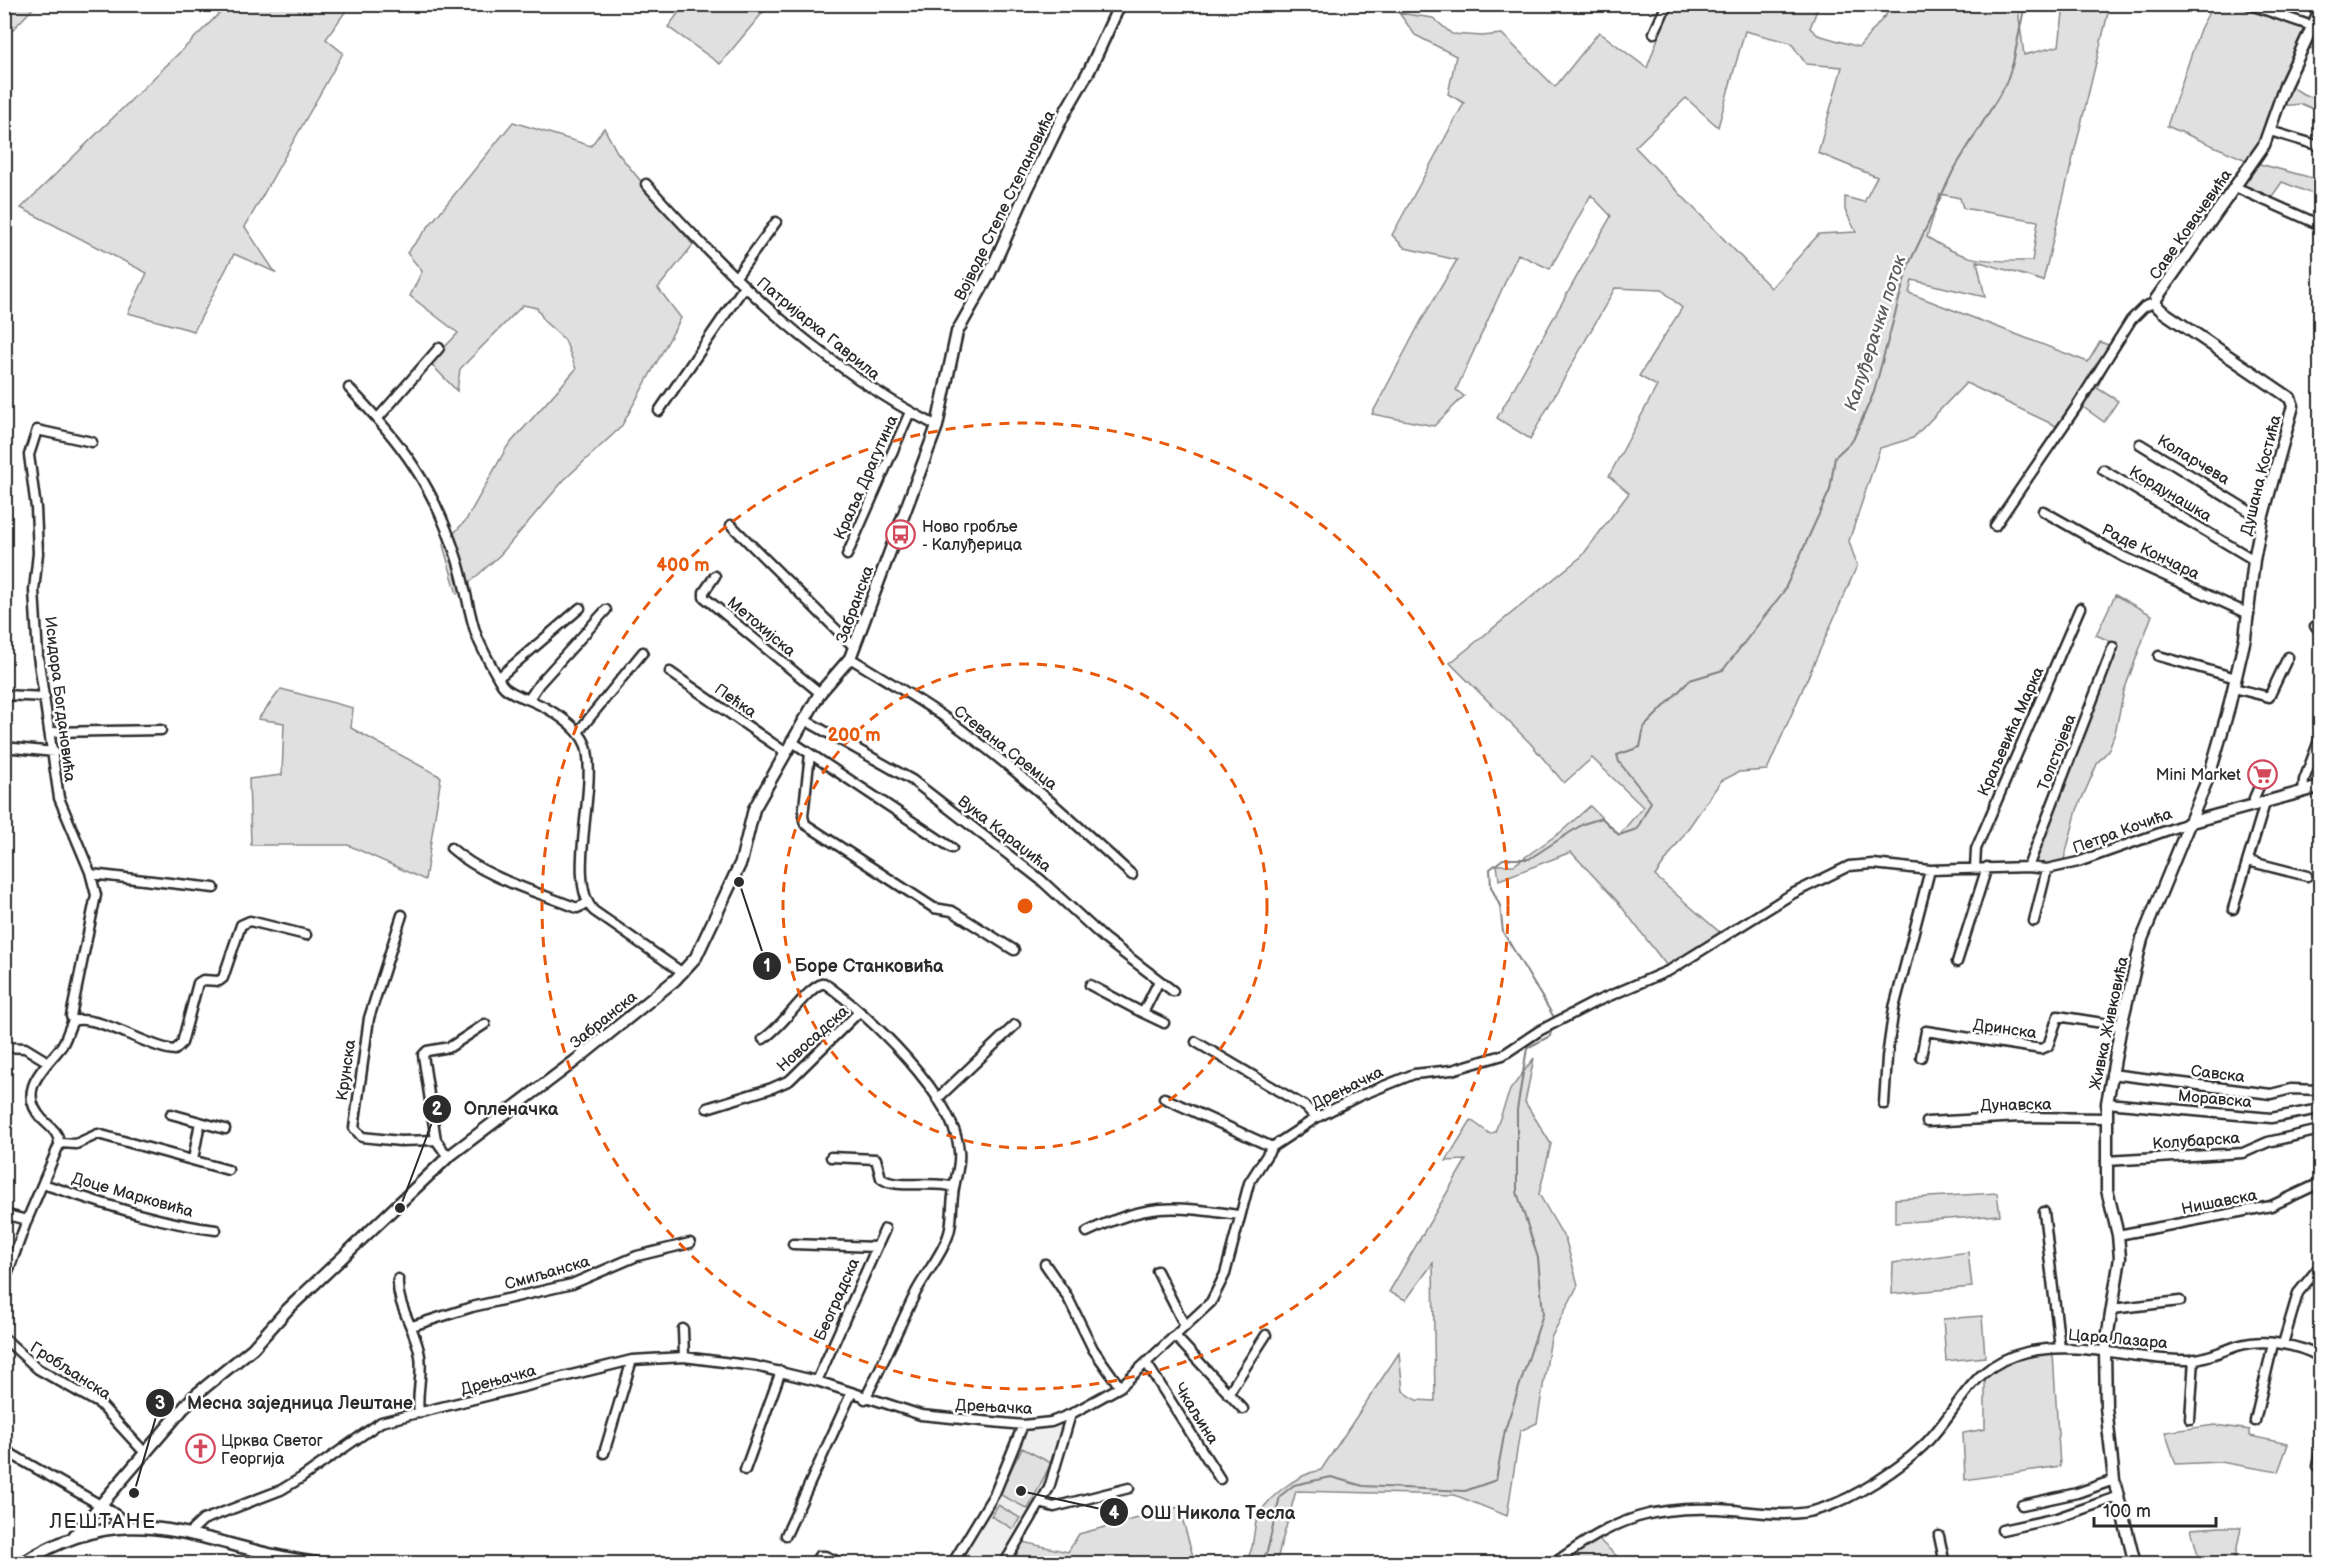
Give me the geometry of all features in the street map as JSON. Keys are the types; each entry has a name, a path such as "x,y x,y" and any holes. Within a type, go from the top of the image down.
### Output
{"street":[{"name":"Војводе Степе Степановића","path":"937,426 957,332 989,276 1028,188 1064,114 1090,69 1120,4"},
{"path":"1654,33 1667,4"},
{"path":"2248,4 2312,26"},
{"name":"Саве Ковачевића","path":"1995,526 2077,406 2131,320 2144,307 2156,302 2264,145 2286,83 2320,10"},
{"path":"2270,131 2320,146"},
{"name":"Патријарха Гаврила","path":"646,184 735,278 782,321 856,379 937,426"},
{"path":"2235,187 2320,225"},
{"path":"735,278 776,222"},
{"path":"659,411 744,286"},
{"name":"Душана Костића","path":"2156,302 2170,316 2290,398 2293,406 2262,519 2254,560 2249,614 2235,683 2210,773 2188,823"},
{"path":"378,418 439,348"},
{"path":"349,388 378,418 425,480 458,560 477,635 502,686 528,699 578,732 587,752 587,809 582,888 588,903 594,911 683,973"},
{"name":"Краља Драгутина","path":"847,555 910,412"},
{"name":"Забранска","path":"74,1536 193,1397 253,1348 287,1310 448,1156 575,1061 683,973 696,957 716,920 741,862 754,809 803,719 820,693 852,653 937,426"},
{"name":"Исидора Богдановића","path":"60,1143 59,1136 36,1111 31,1101 33,1086 62,1045 73,1021 71,1016 96,895 91,874 63,810 56,781 34,602 38,545 30,446 34,433 40,430 92,442"},
{"name":"Коларчева","path":"2140,444 2262,519"},
{"name":"Кордунашка","path":"2103,470 2254,560"},
{"name":"Раде Кончара","path":"2043,511 2124,557 2249,614"},
{"name":"Стевана Сремца","path":"731,525 852,653 990,752 1066,815 1132,875"},
{"name":"Метохијска","path":"715,576 704,592 704,597 820,693"},
{"path":"498,678 580,608"},
{"name":"Краљевића Марка","path":"1975,868 1976,849 2080,608"},
{"path":"528,699 606,610"},
{"name":"Толстојева","path":"2028,867 2113,647"},
{"path":"578,732 644,652"},
{"path":"2159,656 2269,697 2288,657"},
{"name":"Пећка","path":"670,672 785,752"},
{"path":"4,695 45,697"},
{"name":"Вука Караџића","path":"803,719 912,780 1041,880 1105,939 1173,991"},
{"path":"51,732 161,730"},
{"path":"2303,792 2304,780 2320,738"},
{"path":"791,741 952,848"},
{"path":"4,747 54,752"},
{"path":"810,754 803,816 805,824 934,908 952,911 1014,950"},
{"path":"2233,909 2248,861 2259,804 2254,798 2265,773"},
{"name":"Петра Кочића","path":"1805,886 1842,868 1857,864 1930,870 1987,867 2048,869 2078,862 2188,823 2320,787"},
{"name":"Живка Живковића","path":"2135,1563 2117,1497 2106,1407 2105,1351 2120,1258 2118,1235 2107,1190 2107,1103 2121,1026 2142,939 2188,823"},
{"path":"451,849 472,866 577,908 588,903"},
{"path":"2248,861 2307,876"},
{"path":"1957,963 1987,867"},
{"path":"2034,921 2048,869"},
{"path":"1884,1104 1887,1057 1894,1008 1930,870"},
{"path":"91,874 214,888"},
{"name":"Дрењачка","path":"189,1533 203,1520 281,1490 378,1424 632,1360 684,1357 781,1371 921,1415 1023,1425 1051,1422 1071,1414 1120,1387 1211,1302 1225,1274 1249,1183 1272,1147 1316,1118 1359,1096 1414,1074 1452,1070 1492,1060 1593,1003 1671,970 1805,886"},
{"name":"Крунска","path":"402,915 369,1018 354,1128 362,1137 400,1141 436,1140"},
{"path":"73,1021 84,1021 119,1030 175,1050 182,1043 198,983 203,980 219,981 223,978 241,925 250,921 306,935"},
{"path":"1143,1013 1159,981"},
{"path":"764,1039 779,1028 808,993 821,983 840,994 858,1013"},
{"path":"1089,986 1164,1023"},
{"name":"Новосадска","path":"707,1108 772,1088 790,1080 858,1013 885,1035 937,1099 947,1115 960,1149 948,1238 917,1291 865,1399"},
{"name":"Дринска","path":"1921,1057 1926,1031 2041,1049 2048,1046 2058,1016 2121,1026"},
{"path":"448,1156 436,1140 423,1055 429,1050 453,1046 485,1024"},
{"path":"937,1099 1015,1025"},
{"path":"1196,1042 1306,1107 1316,1118"},
{"path":"4,1047 25,1048 48,1062"},
{"name":"Савска","path":"2111,1074 2271,1094 2291,1089 2320,1090"},
{"path":"1164,1098 1272,1147"},
{"name":"Моравска","path":"2107,1103 2271,1118 2320,1109"},
{"path":"171,1114 225,1129"},
{"name":"Дунавска","path":"1927,1122 2021,1117 2106,1118"},
{"path":"193,1160 200,1122"},
{"name":"Колубарска","path":"2106,1161 2243,1153 2268,1142 2320,1130"},
{"name":"Доце Марковића","path":"60,1143 76,1144 98,1134 228,1170"},
{"path":"4,1284 27,1220 60,1143"},
{"path":"831,1157 876,1159 881,1178 890,1183 943,1184 954,1187"},
{"name":"Нишавска","path":"2118,1235 2271,1206 2320,1183"},
{"name":"Доце Марковића","path":"43,1184 109,1206 216,1230"},
{"path":"1087,1232 1123,1215 1155,1208 1194,1209 1239,1215"},
{"path":"2044,1212 2060,1348"},
{"path":"4,1214 27,1220"},
{"name":"Београдска","path":"817,1381 885,1229"},
{"name":"Смиљанска","path":"412,1326 472,1307 572,1284 637,1256 690,1243"},
{"path":"793,1244 876,1247"},
{"path":"1045,1264 1067,1296 1093,1350 1120,1387"},
{"path":"2255,1421 2278,1344 2298,1293 2320,1266"},
{"path":"1157,1271 1185,1326"},
{"path":"398,1279 399,1298 412,1326 421,1362 419,1413"},
{"path":"2112,1309 2180,1301"},
{"path":"683,1329 684,1357"},
{"path":"1228,1394 1266,1335"},
{"path":"1176,1337 1243,1409"},
{"name":"Гробљанска","path":"4,1338 38,1369 100,1404 146,1454"},
{"name":"Цара Лазара","path":"1553,1563 1584,1541 1616,1523 1657,1511 1705,1508 1797,1512 1827,1507 1894,1469 1922,1446 1974,1380 1985,1370 2018,1355 2060,1348 2092,1348 2194,1359 2240,1345 2278,1344 2320,1357"},
{"path":"2190,1419 2194,1359"},
{"path":"604,1453 632,1360"},
{"name":"Чкаљина","path":"1147,1364 1220,1479"},
{"path":"745,1470 781,1371"},
{"path":"786,1535 851,1394"},
{"path":"1004,1563 1049,1488 1071,1414"},
{"path":"951,1563 995,1493 1023,1425"},
{"path":"4,1450 102,1506 130,1526"},
{"path":"2317,1466 2320,1452"},
{"path":"2022,1504 2077,1493 2114,1480"},
{"path":"1040,1503 1054,1507 1129,1488"},
{"path":"2002,1530 2057,1518 2117,1497"},
{"path":"21,1563 74,1536 130,1526 189,1533 318,1563"},
{"path":"1939,1536 1946,1563"},
{"path":"814,1563 819,1556 825,1556 843,1563"}],"shaded area":[{"path":"685,4 769,5 720,64 668,27"},
{"path":"4,5 36,5 5,38"},
{"path":"228,5 350,5 326,39 343,53 245,227 275,272 234,254 194,331 128,313 147,273 21,208"},
{"path":"1670,5 1819,5 1810,28 1818,35 1859,47 1894,5 2020,5 2019,18 2024,55 2059,46 2064,5 2110,5 2043,281 1977,261 1985,297 1912,280 1909,293 2088,362 2100,342 2117,348 2097,388 2118,401 2104,422 2076,402 2056,426 1966,383 1913,438 1880,448 1849,541 1857,566 1767,770 1739,772 1721,781 1655,876 1724,936 1670,970 1617,901 1571,852 1499,880 1497,865 1514,865 1562,831 1590,806 1619,835 1643,807 1592,758 1564,783 1530,743 1450,663 1582,556 1629,493 1609,476 1657,386 1639,376 1682,308 1662,290 1615,288 1530,439 1497,418 1611,216 1591,195 1550,269 1518,254 1456,390 1464,396 1434,426 1372,414 1421,321 1457,260 1405,248 1392,235 1464,103 1448,94 1456,56 1415,35 1399,13 1433,18 1452,34 1482,36 1502,34 1555,87 1599,32 1647,68","holes":["1745,31 1791,43 1806,64 1842,67 1818,153 1877,177 1864,202 1845,197 1845,210 1856,232 1819,234 1771,288 1635,147 1686,98 1718,127","1940,194 1960,198 1963,208 2038,221 2032,261 1977,259 1954,252 1927,237"]},
{"path":"2213,5 2248,5 2312,26 2320,10 2320,51 2303,46 2286,83 2303,94 2320,100 2320,112 2302,104 2278,106 2252,162 2320,180 2320,197 2282,182 2268,202 2235,187 2251,162 2167,126 2200,29"},
{"path":"513,122 591,146 604,128 617,152 693,245 658,288 681,318 621,427 564,480 500,555 457,594 443,545 466,520 507,447 576,369 565,340 545,322 537,308 523,305 460,369 457,391 430,363 458,333 410,296 422,271 407,253"},
{"path":"2115,595 2152,615 2124,691 2115,733 2108,751 2098,762 2077,810 2062,867 2028,867 2117,644 2096,635"},
{"path":"281,689 353,708 351,728 441,777 425,880 348,845 251,845 249,779 282,775 284,723 258,719"},
{"path":"1534,1058 1525,1102 1551,1144 1539,1194 1566,1241 1578,1285 1551,1338 1537,1423 1520,1431 1507,1516 1455,1495 1296,1491 1276,1563 1245,1563 1252,1547 1256,1522 1266,1504 1292,1482 1321,1470 1399,1353 1403,1391 1416,1400 1435,1401 1433,1263 1406,1300 1389,1292 1466,1160 1446,1161 1471,1120 1490,1134 1495,1132 1510,1090"},
{"path":"1997,1193 2000,1215 1895,1223 1895,1199"},
{"path":"1968,1252 1972,1287 1892,1294 1893,1263"},
{"path":"1982,1316 1985,1357 1946,1361 1943,1319"},
{"path":"2053,1354 2060,1466 1965,1480 1963,1433 1985,1429 1985,1370 2018,1355"},
{"path":"1070,1421 1049,1487 1004,1563 959,1564 1025,1429"},
{"path":"2215,1425 2250,1430 2250,1436 2288,1444 2278,1472 2220,1462 2176,1464 2165,1432"},
{"path":"1022,1448 1051,1463 1028,1509 999,1494"},
{"path":"998,1505 1020,1518 1013,1529 991,1516"},
{"path":"1179,1507 1195,1563 1004,1564 1018,1541 1068,1552 1079,1534"},
{"path":"2241,1527 2234,1563 2200,1563 2191,1529"},
{"path":"1598,1539 1618,1557 1614,1563 1560,1564"}],"waterway":[{"name":"Калуђерачки поток","path":"1555,1019 1503,932 1500,906 1491,887 1490,869 1503,859 1529,859 1583,824 1602,818 1619,835 1637,829 1651,802 1619,762 1617,755 1640,747 1644,727 1690,680 1723,670 1784,591 1830,490 1835,457 1853,440 1874,392 1908,266 1953,171 2005,86 2013,63 2025,4"},
{"name":"Калуђерачки поток","path":"1259,1564 1267,1552 1280,1496 1294,1485 1331,1477 1363,1486 1465,1491 1496,1480 1505,1430 1543,1314 1538,1258 1517,1192 1517,1110 1527,1048 1550,1036 1552,1027"}],"place":[{"name":"Ново гробље - Калуђерица","path":"901,535"},
{"name":"Mini Market","path":"2262,774"},
{"name":"Боре Станковића","path":"739,882"},
{"name":"Опленачка","path":"400,1208"},
{"name":"Црква Светог Георгија","path":"200,1449"},
{"name":"ОШ Никола Тесла","path":"1021,1491"},
{"name":"Месна заједница Лештане","path":"134,1493"}],"district":[{"name":"ЛЕШТАНЕ","path":"103,1521"}]}
